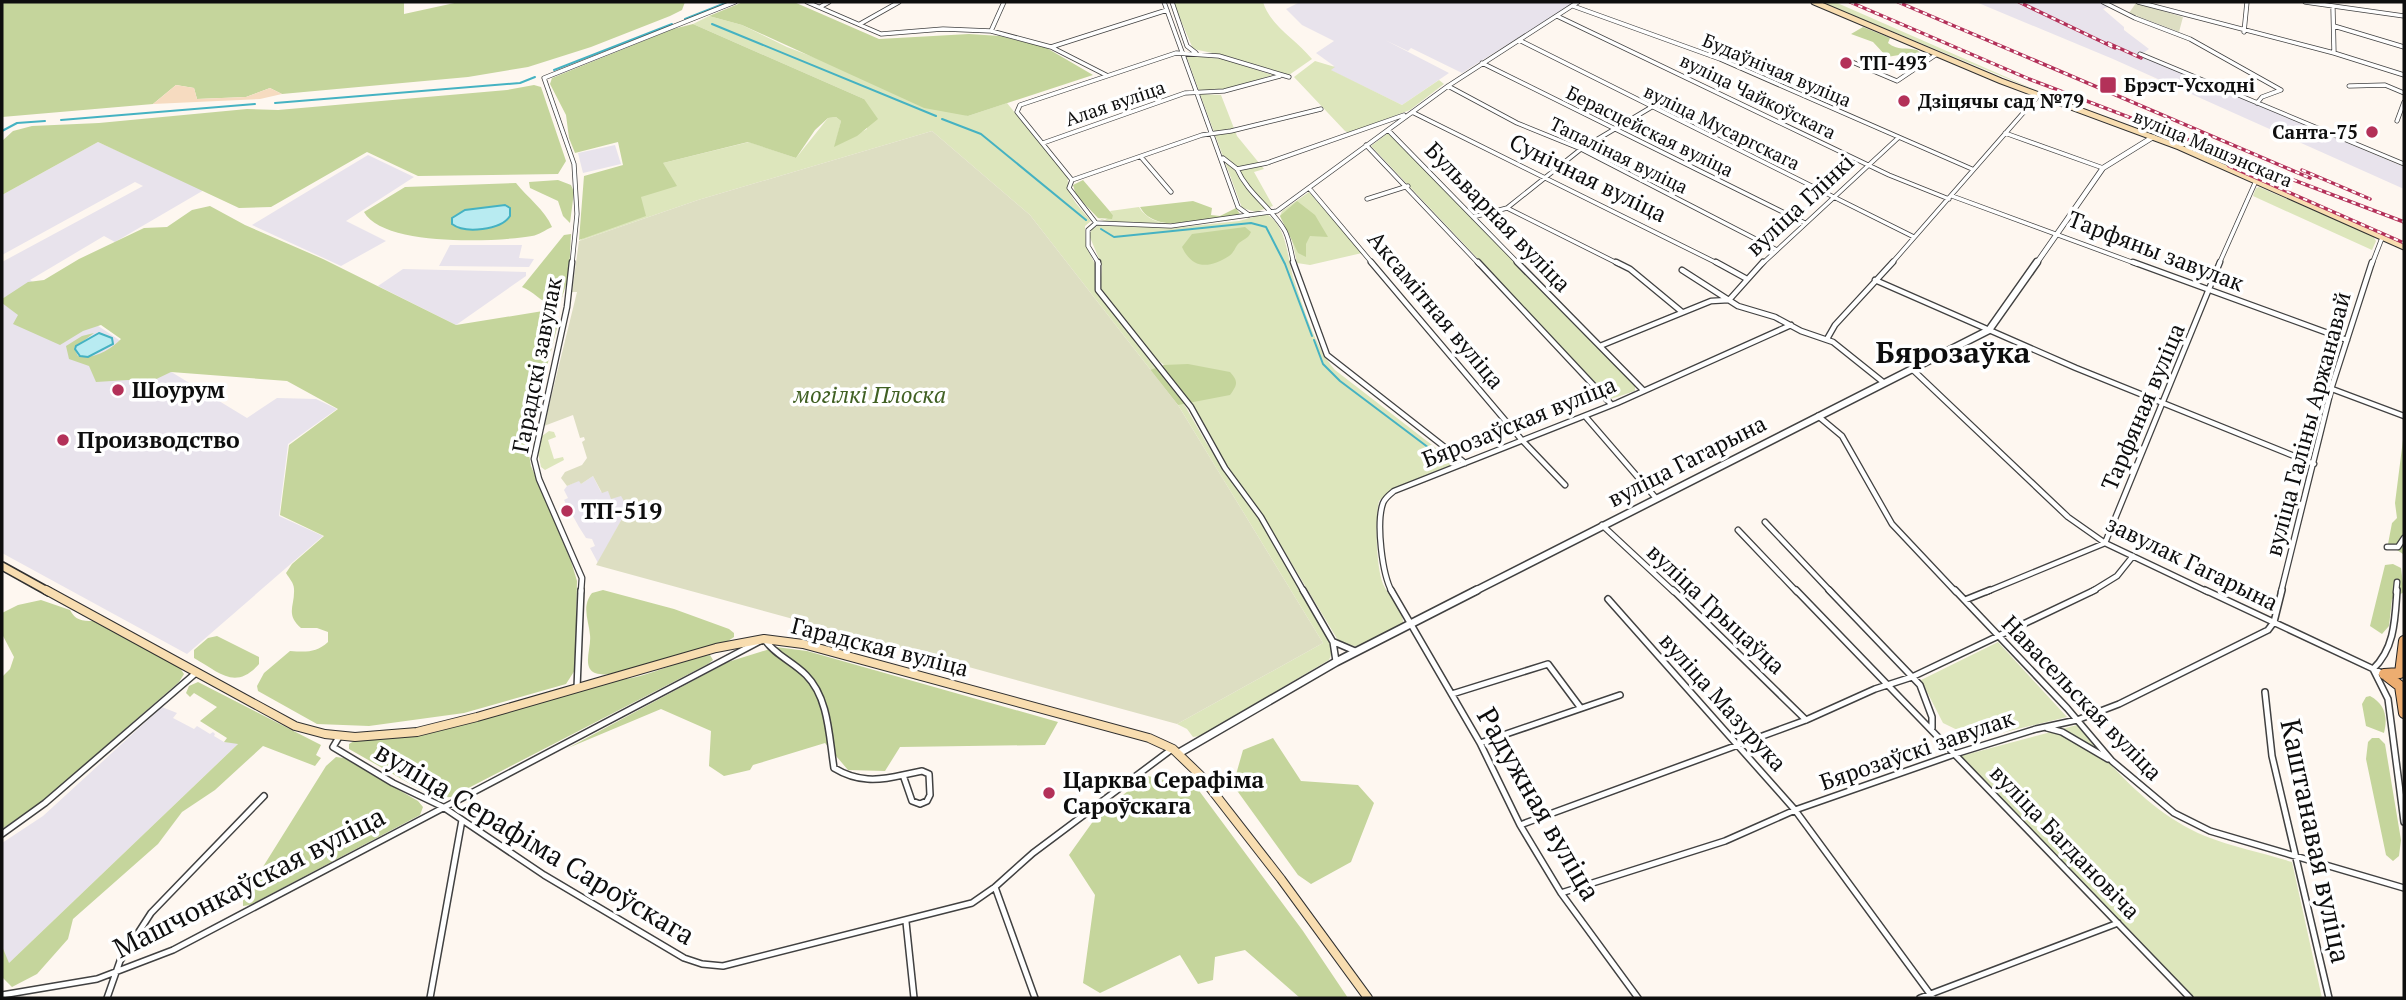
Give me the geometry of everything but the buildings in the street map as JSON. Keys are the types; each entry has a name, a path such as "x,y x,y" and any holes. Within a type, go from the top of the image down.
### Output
{"main road":[{"name":"вуліца Машэнскага","path":"1814,2 2038,96 2154,137 2404,247"},
{"name":"Гарадская вуліца","path":"2,566 295,726 339,737 382,736 431,729 716,648 764,639 803,644 1149,738 1176,751 1200,775 1281,879 1367,998"},
{"path":"2384,674 2400,673 2404,641"},
{"path":"2384,674 2400,686 2404,713"}],"street":[{"name":"Гарадскі завулак","path":"577,688 582,578 539,479 534,459 572,270 577,214 574,164 544,78 735,2"},
{"path":"807,2 881,34 943,29 991,31 1051,47 1098,73 1107,75"},
{"path":"820,7 829,2"},
{"path":"859,25 899,2"},
{"path":"991,31 1004,2"},
{"path":"1164,2 1238,207 1250,215"},
{"path":"1172,2 1187,46 1197,53"},
{"path":"1336,662 1333,642 1261,517 1225,468 1191,407 1098,290 1099,264 1088,246 1088,230 1097,223 1171,226 1271,213 1448,86 1578,2"},
{"path":"2104,2 2135,18 2190,39 2281,90 2262,97 2257,103"},
{"path":"2138,2 2244,32 2334,53 2404,75"},
{"path":"2244,32 2247,2"},
{"path":"2305,2 2404,16"},
{"name":"Будаўнічая вуліца","path":"1573,6 1720,60 1972,169"},
{"path":"2333,8 2334,53"},
{"path":"1051,47 1167,10"},
{"name":"вуліца Чайкоўскага","path":"1557,16 1869,164 1950,197"},
{"path":"2334,26 2404,47"},
{"name":"вуліца Мусаргскага","path":"1519,40 1650,108 1914,237"},
{"path":"1072,180 1017,112 1017,108 1026,102 1096,78 1183,53 1197,53"},
{"name":"Алая вуліца","path":"1043,143 1185,93 1224,92 1265,78 1289,77 1219,56 1197,53"},
{"path":"1845,58 1897,82 1938,54"},
{"path":"2140,54 2404,164"},
{"name":"Берасцейская вуліца","path":"1482,63 1541,94 1616,127 1805,223"},
{"path":"1096,78 1098,73"},
{"path":"2349,86 2385,85 2404,93"},
{"name":"Тапаліная вуліца","path":"1448,86 1517,123 1581,149 1776,250"},
{"path":"1827,339 1829,332 2038,96"},
{"path":"2397,121 2404,103"},
{"path":"1474,218 1507,208 1581,149 1650,108"},
{"path":"1072,180 1202,135 1321,109"},
{"path":"1237,169 1256,166 1412,113"},
{"name":"Сунічная вуліца","path":"1412,113 1747,279"},
{"name":"Бульварная вуліца","path":"1388,130 1643,390"},
{"path":"2006,133 2104,168"},
{"name":"вуліца Гагарына","path":"1176,751 1336,662 1817,415 1989,330 2056,231 2104,168 2154,137"},
{"name":"вуліца Глінкі","path":"1729,300 1776,250 1898,138"},
{"name":"Бульварная вуліца","path":"1366,145 1409,186 1611,404"},
{"path":"1221,156 1237,169 1244,184 1287,235 1297,277 1328,355 1339,367 1465,464"},
{"path":"1141,157 1171,192"},
{"path":"1242,177 1256,166"},
{"path":"1072,180 1069,188 1073,196 1097,223"},
{"name":"Тарфяная вуліца","path":"2105,543 2208,290 2255,183"},
{"name":"Бульварная вуліца","path":"1367,199 1409,186"},
{"name":"Аксамітная вуліца","path":"1309,188 1521,439 1565,485"},
{"name":"Тарфяны завулак","path":"1950,197 2056,231 2347,340"},
{"path":"1507,208 1630,269 1682,312"},
{"name":"вуліца Галіны Аржанавай","path":"2274,622 2332,389 2374,255 2382,238"},
{"path":"1682,270 1729,300 1827,339 1883,382"},
{"path":"1875,280 2163,404 2314,464"},
{"path":"1600,346 1711,301 1729,300"},
{"name":"Бярозаўская вуліца","path":"1412,625 1389,587 1384,572 1381,506 1386,496 1521,439 1585,416 1791,326"},
{"name":"завулак Гагарына","path":"1912,369 2068,517 2105,543 2384,674"},
{"path":"2332,389 2404,416"},
{"name":"Навасельская вуліца","path":"1817,415 1842,436 1892,524 2077,720 2112,761 2155,799 2192,823 2231,839 2404,888"},
{"path":"1585,416 1656,498"},
{"path":"1766,522 1920,685 1932,717 1932,729"},
{"name":"вуліца Грыцаўца","path":"1601,525 1712,626 1806,720"},
{"name":"вуліца Багдановіча","path":"1738,530 2190,998"},
{"path":"2387,547 2398,547 2404,538"},
{"path":"1964,600 2105,543"},
{"path":"1520,825 1806,720 1912,677 2107,584 2133,556"},
{"path":"2397,582 2394,626 2381,664 2374,669 2388,699 2404,822"},
{"name":"вуліца Мазурука","path":"1608,599 1795,810 1931,996"},
{"name":"Бярозаўскі завулак","path":"1561,892 1725,841 1795,810 1955,754 2036,729 2077,720 2119,704 2268,630 2274,622"},
{"name":"Радужная вуліца","path":"1412,625 1480,743 1520,825 1561,892 1638,998"},
{"path":"764,639 775,653 800,670 815,686 823,705 834,768 848,777 865,780 922,771 929,774 930,795 927,801 917,804 912,801 903,775"},
{"name":"Машчонкаўская вуліца","path":"2,995 60,987 114,974 193,940 764,639"},
{"path":"1333,642 1357,652"},
{"path":"1452,694 1548,664 1580,707"},
{"path":"2,834 45,803 197,672"},
{"name":"Каштанавая вуліца","path":"2265,692 2272,756 2329,998"},
{"path":"1480,743 1620,695"},
{"path":"2036,729 2051,728 2062,732 2112,761"},
{"name":"вуліца Серафіма Сароўскага","path":"339,737 333,747 393,783 443,807 544,875 684,958 702,964 735,965 972,903 995,887 1033,853 1176,751"},
{"path":"107,998 114,974 127,947 151,914 264,796"},
{"path":"430,998 462,820"},
{"path":"995,887 1035,998"},
{"path":"906,922 914,998"},
{"path":"1920,998 2118,923"}],"shaded area":[{"path":"1300,2 1575,2 1462,73 1411,48 1408,51 1385,40 1449,73 1402,105 1330,70 1334,66 1316,53 1334,41 1302,25 1286,9"},
{"path":"1976,2 2100,2 2108,7 2103,9 2124,27 2124,30 2149,49 2140,55 2404,167 2404,189 2113,59"},
{"path":"98,142 204,190 115,242 104,236 30,280 122,342 247,418 277,398 316,399 337,409 288,444 279,516 323,536 187,654 2,553 2,262 143,186 135,182 2,255 2,195"},
{"path":"615,145 621,164 583,173 578,153"},
{"path":"368,155 414,177 346,221 386,241 341,266 252,225"},
{"path":"450,245 522,245 519,258 534,259 529,267 439,266"},
{"path":"403,269 526,272 526,276 456,325 378,286"},
{"path":"593,476 601,492 621,495 628,508 598,563 590,548 595,546 592,539 586,538 564,500 568,498 564,490 567,486 580,480 581,484"},
{"path":"162,707 177,713 173,718 194,729 197,726 210,734 213,732 214,736 224,742 239,743 8,964 2,946 2,843 43,816"}],"green space":[{"path":"2,2 404,2 404,14 459,2 685,2 682,10 670,16 591,47 528,67 468,77 282,94 270,88 246,97 197,99 194,88 176,85 153,104 2,117"},
{"path":"743,2 794,2 879,39 969,34 1000,36 1045,47 1093,75 968,116 924,108 742,25 709,16"},
{"path":"1173,2 1263,2 1278,26 1312,59 1289,75 1227,56 1193,49"},
{"path":"1820,2 1835,2 2045,94"},
{"path":"2136,3 2183,17 2179,32 2129,13"},
{"path":"709,16 742,25 787,47 968,116 1007,103 1068,178 1071,196 1091,221 1085,226 1086,246 1096,266 1095,290 1184,404 1207,444 1257,515 1330,641 1332,653 1329,660 1200,736 1193,737 1187,729 1177,724 1323,643 1178,405 1030,215 932,131 698,200 579,241 641,197 663,163 749,142 796,158 828,118 836,117 841,121 835,146 867,129 864,99 693,24"},
{"path":"693,24 864,99 878,119 857,136 834,147 841,121 836,117 828,118 815,130 796,158 748,142 663,163 677,186 641,197 646,216 579,240 584,176 623,165 618,142 575,153 569,138 566,115 550,84 552,78 673,29"},
{"path":"1863,27 1890,38 1888,43 1892,45 1917,50 1926,58 1913,67 1907,65 1899,55 1887,57 1873,42 1851,34"},
{"path":"1186,55 1223,59 1273,75 1222,91 1199,91"},
{"path":"1315,61 1335,67 1331,70 1402,105 1439,80 1444,84 1410,110 1349,133 1294,77"},
{"path":"534,85 541,87 566,161 558,174 418,176 367,152 271,207 239,208 98,142 2,195 2,141 13,131 32,126 99,123 247,109 278,110 507,90"},
{"path":"1200,94 1221,95 1237,136 1264,169 1254,172 1273,206 1256,212 1242,208"},
{"name":"могілкі Плоска","path":"932,131 1030,215 1178,405 1323,643 1177,724 596,565 628,508 621,496 611,499 608,491 602,493 593,476 581,484 579,481 567,486 561,478 565,472 582,465 587,458 582,442 585,440 584,437 580,438 573,415 544,426 577,292 572,292 579,241 698,200"},
{"path":"1388,133 1635,385 1635,391 1611,399 1371,146"},
{"path":"558,180 571,185 574,192 570,223 563,216 558,201 530,188 529,182"},
{"path":"1083,180 1113,215 1112,219 1098,218 1076,195 1073,185"},
{"path":"516,183 540,209 552,227 535,235 494,240 416,237 375,223 364,212 405,187"},
{"path":"2259,187 2373,236 2376,241 2372,250 2253,196"},
{"path":"1309,192 1362,253 1310,265 1297,263 1292,240 1280,216 1282,211"},
{"path":"1193,201 1212,208 1211,215 1220,216 1236,208 1240,214 1232,218 1182,224 1157,221 1147,216 1140,207"},
{"path":"1297,201 1315,215 1328,237 1310,236 1306,244 1306,257 1298,253 1280,216"},
{"path":"210,206 456,325 543,311 558,324 527,443 531,466 577,581 575,670 566,684 464,713 369,726 317,724 258,691 257,686 264,673 290,651 310,651 328,642 328,632 317,628 301,628 296,623 292,614 294,587 286,573 292,564 324,536 280,515 289,445 338,409 287,381 171,372 148,383 128,380 96,382 89,366 69,359 66,346 82,336 94,333 74,348 78,356 84,357 107,350 121,339 101,325 83,331 60,345 13,324 18,315 2,303 2,299 28,282 44,280 79,259 144,228 167,227 192,210"},
{"path":"1139,207 1153,220 1171,224 1122,224 1104,221 1098,218 1105,220 1113,215 1110,211"},
{"path":"1268,215 1280,228 1294,280 1311,327 1335,370 1454,462 1452,467 1392,489 1379,501 1379,567 1383,584 1396,603 1403,623 1358,647 1339,642 1263,516 1226,466 1201,419 1164,365 1152,355 1100,290 1102,266 1089,235 1092,229 1099,225 1174,228 1239,221"},
{"path":"1245,227 1251,232 1249,236 1239,243 1231,255 1215,263 1196,263 1182,247 1192,234"},
{"path":"571,234 569,275 561,301 551,305 522,287 564,235"},
{"path":"1188,364 1230,372 1236,381 1234,389 1230,395 1178,405 1150,370 1164,365"},
{"path":"549,431 554,432 556,437 548,440 554,459 563,457 564,460 545,470 541,467 538,453 542,436"},
{"path":"2404,432 2403,554 2388,544 2392,523 2397,518 2395,503"},
{"path":"2393,564 2401,568 2404,592 2392,599 2389,626 2382,634 2370,626 2385,565"},
{"path":"603,590 674,609 729,629 734,633 734,637 728,641 610,674 593,672 588,662 590,635 587,604 592,593"},
{"path":"41,600 70,610 79,619 93,621 180,668 184,674 179,682 38,805 2,829 2,677 10,669 14,657 2,634 2,613 18,605"},
{"path":"217,636 259,657 259,664 250,672 234,678 219,673 194,658 194,650 208,638"},
{"path":"1998,642 2067,717 1976,739 1943,723 1921,680"},
{"path":"776,647 807,651 1058,722 1045,745 900,747 885,771 848,770 825,743 753,765 750,770 724,776 709,766 711,731 661,709 568,748 728,662"},
{"path":"710,655 713,660 708,664 451,797 435,798 349,749 349,744 354,741 403,736 641,676"},
{"path":"198,682 321,745 316,755 321,758 315,766 263,746 215,790 182,812 158,844 73,919 68,939 37,974 12,987 2,977 2,946 9,963 238,744 224,742 227,738 200,721 217,707 194,693 190,697 186,693 189,686"},
{"path":"2370,696 2379,703 2384,712 2384,733 2366,726 2362,704 2366,697"},
{"path":"2077,725 2104,757 2150,803 2186,827 2237,847 2292,862 2322,998 2195,998 1961,756"},
{"path":"1273,738 1301,781 1358,785 1374,803 1351,862 1311,884 1298,875 1233,785 1243,750"},
{"path":"2372,738 2379,738 2385,744 2401,840 2399,856 2393,861 2386,855 2366,759 2368,742"},
{"path":"336,757 344,758 418,801 423,807 420,815 250,905 243,906 243,899 326,766"},
{"path":"1148,776 1197,788 1303,931 1348,998 1300,998 1245,950 1215,957 1213,980 1198,984 1180,955 1100,993 1083,983 1095,895 1069,855 1099,813"}],"sand":[{"path":"176,85 194,88 197,99 246,97 270,88 282,94 260,99 153,104"}],"water":[{"path":"505,205 510,208 510,216 499,225 474,230 452,224 452,218 465,210"},
{"path":"99,333 112,338 113,344 88,357 80,356 76,346"}],"waterway":[{"path":"685,19 728,2"},
{"path":"554,70 672,24"},
{"path":"712,24 936,116"},
{"path":"275,103 520,83 535,77"},
{"path":"61,120 255,104"},
{"path":"942,119 981,134 1086,220"},
{"path":"2,131 17,123 45,121"},
{"path":"1101,229 1114,237 1251,223 1266,227 1285,264 1312,336"},
{"path":"1314,340 1323,364 1340,381 1433,451"}],"railway":[{"path":"1850,2 2029,79 2404,222"},
{"path":"1898,2 2310,178"},
{"path":"2019,2 2115,48"},
{"path":"2108,43 2141,58"},
{"path":"2229,166 2404,243"},
{"path":"2302,170 2370,199"}],"place":[{"name":"ТП-493","path":"1846,63"},
{"name":"Брэст-Усходні","path":"2108,85"},
{"name":"Дзіцячы сад №79","path":"1904,101"},
{"name":"Санта-75","path":"2372,132"},
{"name":"Шоурум","path":"118,390"},
{"name":"Производство","path":"63,440"},
{"name":"ТП-519","path":"567,511"},
{"name":"Царква Серафіма Сароўскага","path":"1049,793"}],"district":[{"name":"Бярозаўка","path":"1953,353"}]}
